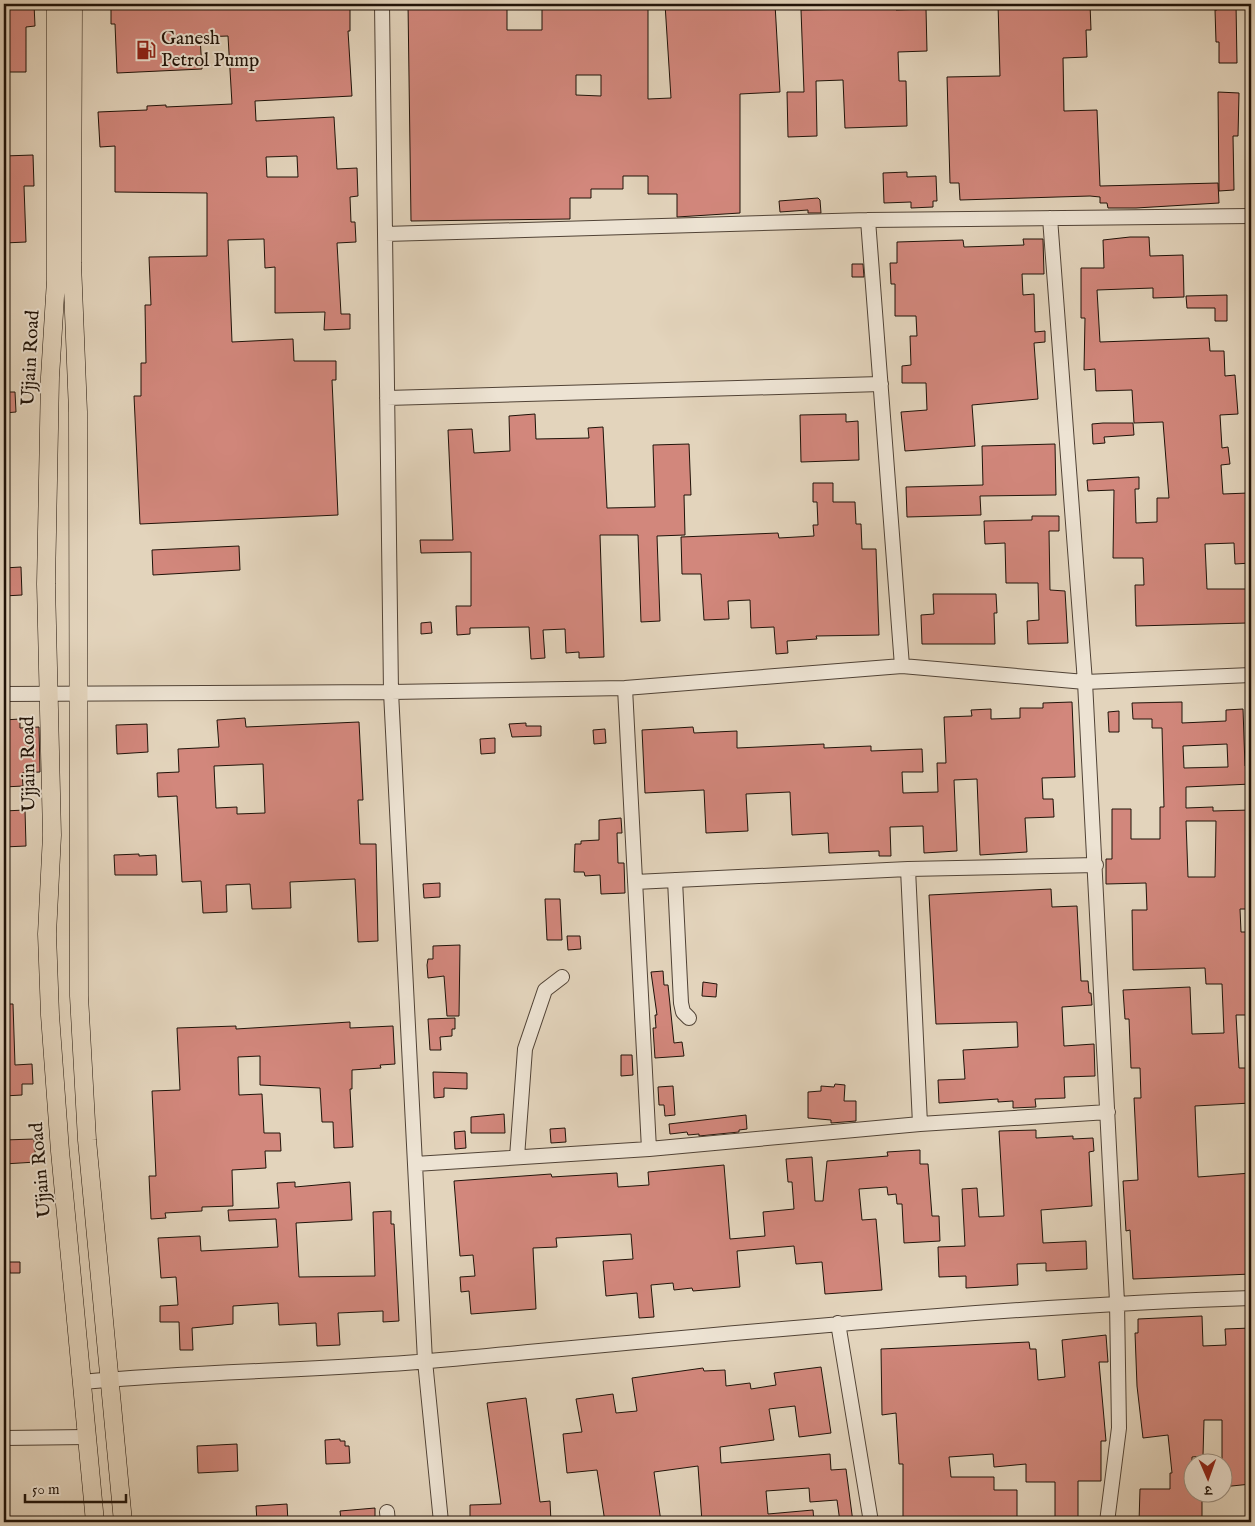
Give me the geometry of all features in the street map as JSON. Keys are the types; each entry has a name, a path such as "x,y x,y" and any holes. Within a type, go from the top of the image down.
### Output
{"main road":[{"name":"Ujjain Road","path":"56,4 56,280 50,377 46,584 52,834 47,934 50,1015 95,1522"},
{"path":"72,4 72,263 78,412 79,996 87,1140 123,1522"}],"street":[{"path":"382,4 391,692 425,1361 441,1522"},
{"path":"385,234 868,220 1251,216"},
{"path":"1050,218 1085,682 1096,865 1117,1302 1119,1428 1107,1522"},
{"path":"868,220 902,666"},
{"path":"387,398 881,384"},
{"path":"4,694 391,692 625,688 902,666 1085,682 1251,675"},
{"path":"625,688 649,1149"},
{"path":"635,882 908,869 1096,865"},
{"path":"908,869 920,1124"},
{"path":"675,880 681,1003 683,1012 689,1018"},
{"path":"517,1157 525,1049 545,990 562,977"},
{"path":"415,1164 649,1149 920,1124 1108,1112"},
{"path":"82,1382 425,1361 838,1323 1117,1302 1251,1298"},
{"path":"838,1323 871,1522"},
{"path":"4,1438 87,1437"}],"building":[{"path":"4,4 34,4 35,26 26,27 26,72 4,72 4,45 6,45"},
{"path":"111,4 350,4 350,31 348,31 352,96 255,101 256,121 334,117 337,169 357,168 358,196 350,197 351,222 355,222 356,242 337,243 341,314 350,314 350,329 324,330 325,312 275,313 275,267 265,268 264,239 228,240 232,342 293,339 294,361 336,361 336,380 332,380 338,515 140,524 134,396 141,396 141,363 146,363 145,305 151,305 149,257 207,256 207,193 115,192 115,146 100,147 98,112 147,110 147,106 232,104 228,36 200,37 202,69 117,73 115,24 111,24","holes":["297,156 298,177 267,177 266,157"]},
{"path":"408,4 507,4 507,30 542,30 542,8 601,8 601,4 648,4 648,99 671,98 665,4 775,4 780,92 740,94 740,213 677,217 677,194 648,194 648,176 623,176 623,189 591,189 591,198 570,198 570,219 411,221","holes":["576,75 601,75 601,96 576,95"]},
{"path":"859,4 896,4 896,10 926,9 927,51 898,52 899,81 906,81 907,126 845,128 843,80 816,81 817,136 788,137 787,92 804,92 801,10 859,9"},
{"path":"998,4 1090,4 1091,30 1086,30 1087,57 1063,58 1064,111 1097,110 1100,186 1218,183 1219,203 1108,208 1107,203 1100,203 1100,197 1090,196 960,200 959,183 950,183 947,77 1000,76"},
{"path":"1217,4 1236,4 1237,63 1219,63 1219,42 1216,42 1215,10 1217,10"},
{"path":"1218,92 1239,93 1238,136 1233,136 1234,190 1219,191"},
{"path":"33,155 34,186 24,186 26,242 4,243 4,156"},
{"path":"907,172 907,177 936,176 937,201 933,201 933,207 911,208 911,202 884,203 883,173"},
{"path":"818,198 820,200 821,213 808,213 808,210 780,212 779,201"},
{"path":"1149,237 1150,256 1183,255 1184,297 1153,298 1153,288 1097,290 1100,342 1209,338 1210,351 1224,351 1225,376 1235,375 1238,414 1220,415 1222,448 1228,447 1230,464 1221,465 1223,494 1248,493 1251,563 1235,564 1234,543 1205,544 1207,589 1246,589 1247,623 1136,626 1135,585 1144,585 1143,558 1113,558 1114,490 1088,491 1087,480 1139,477 1139,489 1135,489 1136,523 1157,522 1157,498 1169,498 1163,422 1134,423 1132,390 1096,391 1095,369 1084,370 1085,318 1081,318 1081,268 1104,268 1103,240"},
{"path":"1023,239 1043,239 1044,274 1022,274 1023,295 1034,294 1035,332 1045,331 1045,342 1034,343 1038,399 972,405 975,446 905,451 901,412 927,410 926,383 902,383 902,366 911,365 910,336 917,336 916,316 895,316 895,284 891,284 890,263 897,263 897,242 963,240 964,247 1024,245"},
{"path":"852,264 863,264 864,277 852,277"},
{"path":"1227,295 1227,321 1215,321 1215,308 1187,308 1186,296"},
{"path":"4,392 15,392 16,412 4,413"},
{"path":"535,414 536,439 589,438 588,428 603,427 607,508 655,507 653,445 689,444 691,495 684,495 685,535 657,536 660,621 641,622 638,535 600,535 604,657 579,658 579,652 566,653 565,629 543,630 545,658 531,659 529,627 470,628 470,634 457,635 456,606 471,606 471,552 421,553 420,540 453,540 448,430 472,429 474,453 510,451 509,416"},
{"path":"846,414 846,422 858,421 859,460 801,462 800,415"},
{"path":"1133,423 1134,435 1104,437 1105,443 1093,444 1092,424"},
{"path":"1055,444 1056,495 980,496 981,515 907,517 906,487 983,485 982,446"},
{"path":"813,483 833,483 833,502 855,502 856,524 861,524 862,549 876,549 879,635 816,636 817,639 787,641 788,653 776,654 774,627 751,628 750,600 728,601 729,619 704,620 701,574 682,574 681,537 778,533 779,538 814,536 813,525 818,525 817,502 813,502"},
{"path":"1032,516 1059,516 1059,531 1049,531 1050,590 1065,591 1068,643 1028,644 1027,621 1039,620 1038,583 1006,583 1005,543 985,544 984,521 1032,520"},
{"path":"239,546 240,570 153,575 152,550"},
{"path":"21,567 22,595 4,596 4,568"},
{"path":"933,594 996,594 997,613 994,613 995,644 922,644 921,615 934,614"},
{"path":"431,622 432,633 421,634 421,623"},
{"path":"1072,702 1075,777 1042,778 1043,799 1053,799 1054,817 1025,818 1027,852 980,855 977,779 954,780 957,851 924,853 923,826 890,827 891,856 879,856 879,851 829,853 828,833 792,835 790,792 746,794 748,831 706,833 704,790 645,793 642,730 693,727 694,733 737,731 737,748 824,744 824,748 871,746 871,751 922,749 923,772 902,772 903,793 938,792 937,763 946,763 944,717 972,716 971,710 991,709 991,719 1020,718 1020,708 1043,708 1043,703"},
{"path":"1182,702 1182,723 1226,721 1226,710 1243,709 1245,766 1251,766 1251,784 1186,787 1186,808 1213,807 1213,811 1251,810 1251,909 1240,909 1241,932 1251,932 1251,1015 1236,1015 1239,1068 1249,1068 1251,1103 1195,1106 1198,1177 1251,1173 1251,1274 1133,1279 1130,1230 1126,1231 1123,1181 1138,1180 1134,1098 1141,1098 1140,1068 1131,1068 1129,1019 1125,1019 1123,990 1190,987 1192,1034 1224,1033 1222,984 1206,984 1205,968 1133,970 1132,910 1147,910 1146,883 1106,884 1106,859 1112,859 1112,809 1131,809 1131,839 1160,839 1160,807 1164,807 1162,728 1152,728 1152,719 1133,719 1132,703","holes":["1227,744 1228,767 1184,768 1183,746","1186,821 1216,821 1215,877 1188,877"]},
{"path":"1119,711 1119,732 1109,732 1108,712"},
{"path":"245,718 246,727 359,722 363,800 358,800 360,844 376,844 378,941 358,942 355,879 290,882 291,908 252,909 250,884 226,885 227,912 203,913 201,881 182,882 177,796 158,797 157,773 179,772 178,749 219,747 217,720","holes":["263,764 265,813 237,814 237,807 216,808 214,766"]},
{"path":"20,719 20,728 39,727 40,772 22,773 23,786 4,787 4,720"},
{"path":"526,723 526,726 541,726 541,736 512,737 509,724"},
{"path":"147,724 148,752 117,754 116,725"},
{"path":"605,729 606,743 594,744 593,730"},
{"path":"495,738 495,753 481,754 480,739"},
{"path":"25,810 26,846 4,847 4,811"},
{"path":"621,818 622,833 617,833 618,863 624,863 625,893 601,894 600,875 585,876 584,872 574,872 575,844 581,844 581,841 599,840 599,820"},
{"path":"139,854 139,856 156,855 157,875 115,875 114,855"},
{"path":"440,883 440,897 424,898 423,884"},
{"path":"1051,889 1052,907 1077,906 1081,981 1088,981 1092,1005 1062,1007 1064,1046 1094,1044 1095,1076 1064,1077 1065,1098 1035,1099 1036,1107 1013,1108 1013,1101 998,1102 998,1099 939,1103 938,1080 965,1079 963,1050 1018,1047 1017,1022 936,1024 929,895"},
{"path":"545,899 560,899 562,940 547,940"},
{"path":"567,936 580,936 581,949 568,950"},
{"path":"460,945 459,1016 447,1016 444,976 428,978 428,959 433,959 433,946"},
{"path":"663,971 664,985 668,985 674,1043 682,1042 684,1056 655,1058 653,1028 656,1028 655,1015 657,1015 651,972"},
{"path":"703,982 717,984 716,997 702,996"},
{"path":"4,1004 13,1004 15,1065 32,1064 33,1084 22,1084 22,1095 4,1096"},
{"path":"455,1018 455,1029 452,1029 452,1036 440,1037 441,1050 430,1050 428,1019"},
{"path":"350,1022 350,1028 393,1026 395,1064 380,1065 381,1068 352,1070 352,1089 350,1089 353,1147 334,1148 333,1122 322,1122 320,1088 260,1085 260,1056 238,1057 239,1095 262,1094 264,1133 280,1133 281,1151 265,1151 266,1168 232,1170 233,1206 202,1207 202,1211 165,1213 166,1218 151,1219 149,1176 156,1176 152,1091 180,1090 177,1028 236,1026 236,1029"},
{"path":"621,1055 632,1055 633,1075 621,1076"},
{"path":"433,1072 467,1073 467,1089 444,1088 444,1097 434,1098"},
{"path":"835,1084 845,1085 844,1101 856,1101 856,1121 831,1123 831,1120 808,1118 808,1092 821,1091 821,1086 834,1087"},
{"path":"673,1086 675,1115 665,1116 664,1105 659,1105 658,1087"},
{"path":"504,1114 505,1133 471,1133 471,1117"},
{"path":"746,1115 747,1129 739,1130 739,1132 699,1136 699,1134 688,1135 687,1132 670,1134 669,1124"},
{"path":"565,1128 566,1142 551,1143 550,1129"},
{"path":"1036,1130 1036,1138 1073,1136 1073,1139 1093,1138 1094,1151 1089,1152 1092,1206 1041,1210 1043,1243 1086,1241 1087,1269 1046,1271 1046,1263 1017,1264 1018,1285 966,1288 966,1276 939,1277 938,1247 965,1246 962,1189 977,1188 979,1217 1004,1216 999,1131"},
{"path":"465,1131 466,1148 455,1149 454,1132"},
{"path":"34,1139 36,1162 4,1164 4,1140"},
{"path":"920,1150 920,1164 928,1164 932,1216 939,1216 940,1241 904,1243 902,1204 897,1204 896,1194 888,1195 887,1187 859,1189 862,1220 876,1219 882,1290 825,1294 822,1262 796,1264 794,1246 737,1251 740,1287 693,1291 692,1288 674,1290 673,1283 651,1285 654,1317 639,1318 637,1293 606,1296 603,1261 633,1259 631,1234 556,1238 557,1247 533,1248 536,1309 471,1314 469,1291 461,1292 460,1277 475,1276 473,1255 460,1256 454,1181 551,1174 552,1177 617,1173 618,1187 649,1185 648,1172 724,1165 730,1239 765,1236 763,1212 794,1209 792,1182 788,1182 786,1159 812,1157 815,1201 823,1201 827,1161 888,1156 887,1152"},
{"path":"295,1182 295,1187 350,1182 352,1220 296,1223 299,1277 375,1276 373,1212 391,1211 391,1224 394,1224 399,1321 383,1322 383,1311 338,1313 340,1345 317,1346 316,1323 279,1325 278,1303 233,1306 233,1324 192,1328 193,1350 180,1350 179,1322 160,1322 160,1306 178,1305 176,1277 161,1278 158,1238 200,1236 201,1251 278,1247 276,1219 229,1221 228,1210 279,1208 277,1183"},
{"path":"9,1262 20,1262 20,1273 10,1273"},
{"path":"1202,1316 1203,1346 1226,1345 1225,1329 1251,1328 1251,1484 1232,1486 1232,1454 1222,1454 1222,1420 1204,1420 1203,1454 1182,1454 1182,1504 1202,1504 1202,1522 1139,1522 1140,1489 1170,1489 1170,1473 1172,1473 1168,1435 1143,1438 1137,1386 1135,1333 1138,1333 1138,1319"},
{"path":"1106,1335 1108,1362 1099,1362 1106,1441 1101,1441 1101,1481 1078,1481 1078,1522 1055,1522 1055,1482 1026,1482 1026,1464 994,1467 993,1454 949,1457 951,1477 994,1477 994,1490 1017,1490 1017,1522 903,1522 903,1464 899,1464 896,1413 882,1415 881,1349 1029,1342 1030,1349 1036,1349 1038,1380 1065,1377 1062,1340"},
{"path":"821,1367 831,1433 799,1437 795,1406 769,1409 774,1440 720,1447 721,1463 830,1454 831,1470 846,1469 853,1522 840,1522 837,1500 810,1502 809,1488 766,1491 768,1514 813,1510 814,1522 702,1522 698,1466 654,1472 661,1522 605,1522 597,1470 567,1473 563,1434 582,1432 576,1399 613,1394 616,1413 637,1411 632,1378 703,1368 704,1371 725,1370 726,1386 750,1383 751,1389 776,1385 774,1373"},
{"path":"526,1398 540,1502 550,1501 551,1522 470,1522 470,1505 501,1504 487,1403"},
{"path":"340,1439 340,1441 345,1441 345,1446 349,1446 350,1463 326,1464 325,1440"},
{"path":"237,1444 238,1471 198,1473 197,1446"},
{"path":"287,1504 288,1522 257,1522 256,1506"},
{"path":"375,1508 375,1518 360,1519 360,1522 344,1522 344,1520 341,1520 340,1511"}],"place":[{"name":"Ganesh Petrol Pump","path":"146,50"}]}
